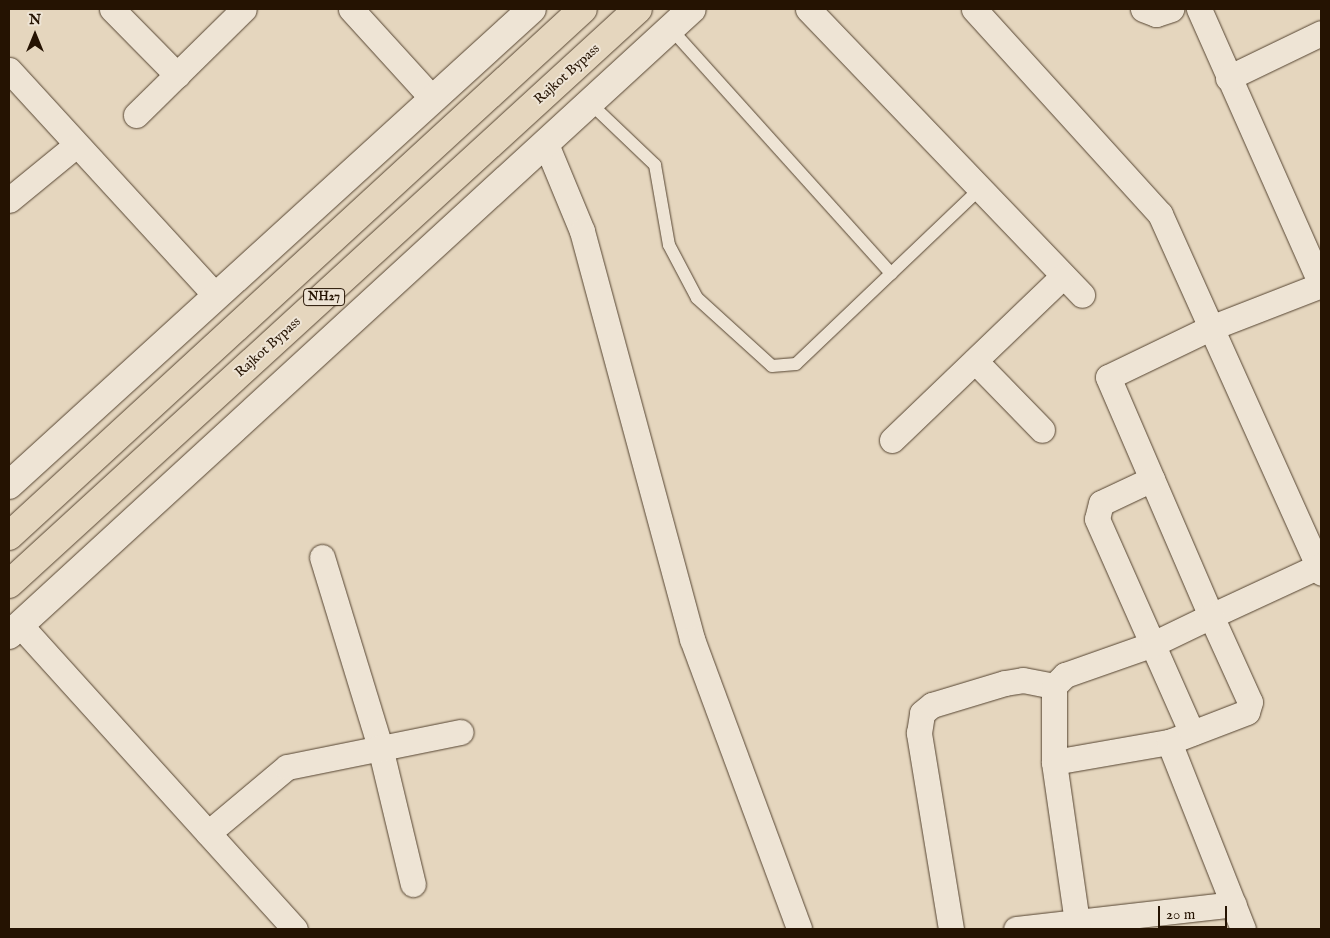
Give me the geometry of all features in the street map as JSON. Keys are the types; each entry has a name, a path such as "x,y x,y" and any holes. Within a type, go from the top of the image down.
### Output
{"highway":[{"name":"NH27","path":"9,536 583,9"},
{"name":"Rajkot Bypass","path":"9,584 638,9"}],"street":[{"path":"112,9 177,75"},
{"path":"136,115 244,9"},
{"path":"351,9 432,98"},
{"path":"9,484 532,9"},
{"path":"295,929 208,833 14,630 692,9"},
{"path":"808,9 1082,295"},
{"path":"974,9 1150,198 1320,568 1153,644 1065,675 1054,686 1054,762 1078,926"},
{"path":"1143,9 1156,14 1172,9"},
{"path":"1054,762 1169,742 1237,719 1247,712 1250,702 1108,377 1210,328 1321,284 1199,9"},
{"path":"1228,78 1321,34"},
{"path":"9,70 74,146 216,296"},
{"path":"546,144 582,231 695,647 800,929"},
{"path":"9,200 74,146"},
{"path":"892,440 1063,276"},
{"path":"975,361 1042,430"},
{"path":"1152,480 1101,503 1097,510 1192,733"},
{"path":"322,557 380,747 413,884"},
{"path":"951,929 919,733 922,713 932,705 1005,683 1023,680 1054,686"},
{"path":"208,833 287,768 380,747 461,732"},
{"path":"1169,742 1243,929"},
{"path":"1016,929 1078,926 1234,904"}],"lane":[{"path":"671,29 892,273"},
{"path":"590,103 655,165 669,245 697,298 772,366 796,364 981,188"}]}
